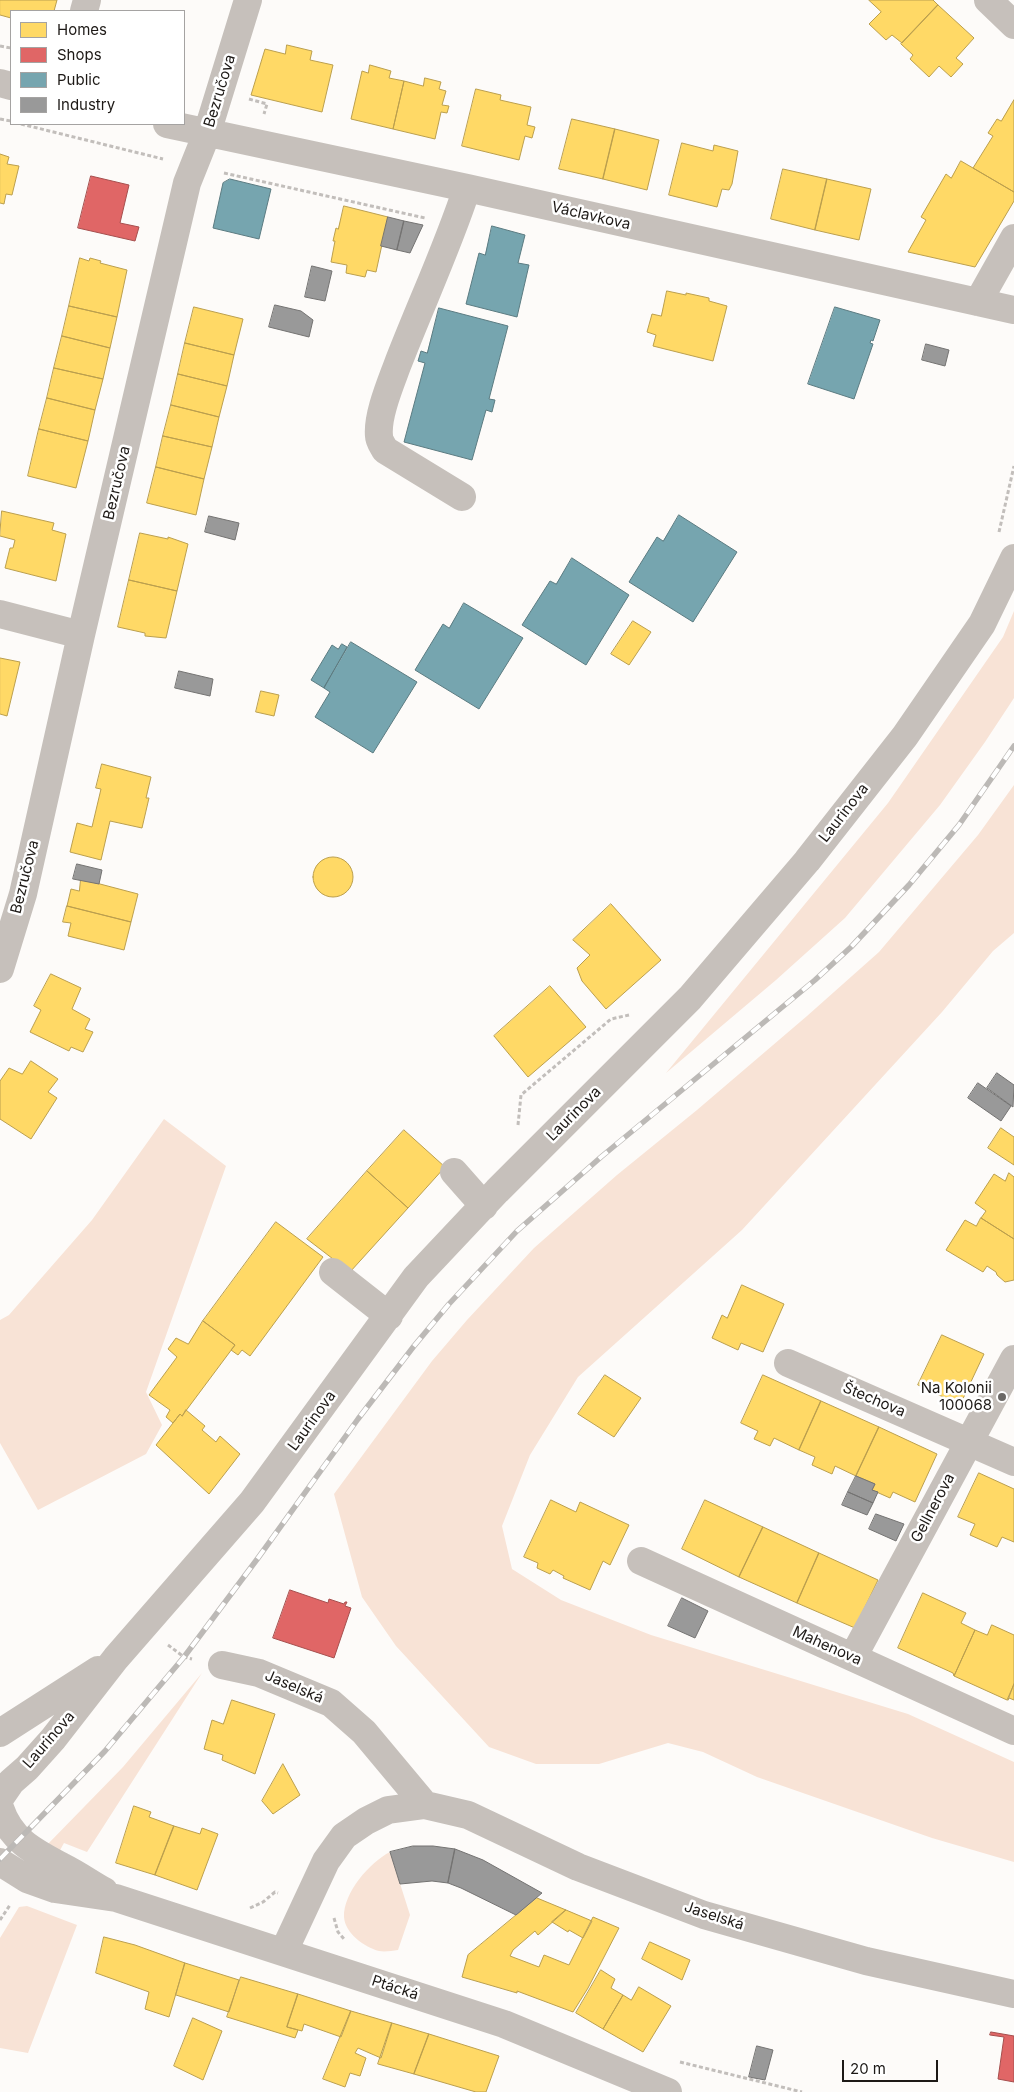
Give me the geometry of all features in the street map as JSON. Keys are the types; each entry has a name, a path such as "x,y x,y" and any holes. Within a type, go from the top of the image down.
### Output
{"street":[{"name":"Bezručova","path":"0,970 23,894 81,634 187,183 207,133 248,0"},
{"path":"988,0 1014,25"},
{"name":"Václavkova","path":"171,125 467,188 1014,310"},
{"path":"462,497 385,450 379,438 380,421 391,385 456,221 467,188"},
{"path":"978,302 1014,238"},
{"name":"Laurinova","path":"0,1798 11,1782 27,1768 53,1739 116,1658 252,1502 416,1277 690,998 807,861 905,736 982,624 1014,558"},
{"path":"0,614 81,634"},
{"path":"454,1172 484,1206"},
{"path":"334,1272 389,1316"},
{"name":"Gellnerova","path":"853,1657 1014,1359"},
{"name":"Štechova","path":"788,1363 1014,1462"},
{"name":"Mahenova","path":"640,1561 1014,1731"},
{"name":"Laurinova","path":"0,1734 116,1658"},
{"name":"Jaselská","path":"222,1666 259,1673 331,1703 364,1732 425,1805"},
{"name":"Jaselská","path":"284,1951 326,1861 344,1836 366,1820 388,1810 425,1805 445,1808 468,1816 578,1867 704,1915 866,1960 1014,1994"},
{"name":"Ptácká","path":"0,1808 5,1822 11,1830 40,1856 116,1898"},
{"name":"Ptácká","path":"0,1862 27,1879 54,1889 116,1898 504,2024 668,2092"}],"path":[{"path":"244,98 267,104 264,117"},
{"path":"24,125 167,160 163,178 187,183"},
{"path":"220,172 442,221 456,221"},
{"path":"998,534 1014,466"},
{"path":"518,1131 521,1095 611,1019 639,1013"},
{"path":"163,1642 184,1657 222,1666"}],"shaded area":[{"path":"1014,611 1014,698 940,805 845,918 776,980 666,1073 888,803 1003,637"},
{"path":"1014,785 1014,933 993,951 942,1012 742,1230 578,1377 530,1455 502,1526 512,1569 561,1600 651,1635 908,1714 1014,1762 1014,1862 932,1838 757,1777 703,1752 668,1743 599,1764 536,1764 489,1747 396,1646 362,1597 334,1494 432,1361 534,1248 617,1175 807,1016 879,952 978,835"},
{"path":"164,1119 226,1166 146,1392 162,1425 146,1454 38,1510 0,1443 0,1320 9,1315 92,1220"},
{"path":"202,1673 87,1852 64,1843 59,1852 45,1847 123,1767"},
{"path":"390,1852 410,1915 398,1950 381,1951 367,1946 356,1938 345,1923 344,1917 348,1898 359,1879 374,1863"},
{"path":"27,1906 77,1925 28,2053 0,2048 0,1938 19,1907"}],"building: Homes":[{"path":"0,0 57,0 54,10 10,10 10,18 0,15"},
{"path":"869,0 933,0 938,5 902,43 892,35 886,40 869,24 881,12"},
{"path":"938,5 974,38 956,58 963,64 951,77 939,66 929,77 910,59 913,55 901,44"},
{"path":"287,45 312,51 310,60 333,65 322,112 251,95 265,49 285,54"},
{"path":"370,65 391,71 389,78 404,81 393,129 351,119 362,71 368,73"},
{"path":"425,78 441,82 439,89 446,91 442,105 449,106 447,113 441,112 435,139 393,129 404,81 423,86"},
{"path":"476,89 501,95 500,100 531,107 527,125 535,127 532,138 525,136 519,160 462,146"},
{"path":"1014,100 1014,192 973,168 993,136 988,133 997,119 1001,121"},
{"path":"572,119 615,129 603,179 559,169"},
{"path":"615,129 659,140 647,190 603,179"},
{"path":"682,143 713,151 714,145 738,151 732,184 729,190 722,189 717,207 669,195"},
{"path":"0,154 9,157 7,164 19,166 12,195 6,194 4,204 0,203"},
{"path":"961,161 1014,192 1014,201 975,267 908,252 926,220 921,217 946,174 951,178"},
{"path":"783,169 827,179 815,230 771,219"},
{"path":"827,179 871,189 859,240 815,230"},
{"path":"344,206 388,217 376,272 367,270 365,277 346,273 347,265 331,262 336,228 338,229"},
{"path":"80,258 89,261 90,258 101,261 100,263 127,270 117,317 69,306"},
{"path":"667,291 709,298 709,301 727,306 713,361 653,346 656,335 647,332 652,314 661,316"},
{"path":"69,306 117,317 110,348 62,336"},
{"path":"194,307 243,319 234,355 185,343"},
{"path":"62,336 110,348 103,379 54,368"},
{"path":"185,343 234,355 227,386 178,374"},
{"path":"54,368 103,379 95,410 47,398"},
{"path":"178,374 227,386 219,417 171,405"},
{"path":"47,398 95,410 88,441 39,429"},
{"path":"171,405 219,417 212,447 163,436"},
{"path":"39,429 88,441 76,488 28,476"},
{"path":"163,436 212,447 204,479 156,467"},
{"path":"156,467 204,479 196,515 147,503"},
{"path":"2,511 54,523 52,530 66,534 56,581 5,568 10,548 13,548 15,540 0,536"},
{"path":"140,533 168,539 168,537 188,544 177,591 129,580"},
{"path":"129,580 177,591 166,638 145,636 145,633 118,627"},
{"path":"633,621 651,632 629,665 611,654"},
{"path":"0,658 20,662 7,716 0,714"},
{"path":"261,691 279,695 274,716 256,712"},
{"path":"102,764 151,777 146,798 149,798 142,828 110,821 101,860 70,852 77,823 92,827 101,789 96,788"},
{"path":"333,857 344,860 350,866 353,877 350,888 344,894 333,897 322,894 316,888 313,877 316,866 322,860"},
{"path":"81,879 138,894 131,922 67,906 71,889 79,891"},
{"path":"611,904 661,960 606,1009 582,981 577,968 590,955 573,940"},
{"path":"67,906 131,922 124,950 68,936 71,923 63,922"},
{"path":"51,974 81,988 72,1009 90,1019 85,1029 93,1032 83,1052 71,1047 69,1051 30,1032 41,1010 34,1006"},
{"path":"550,986 586,1027 528,1077 494,1036"},
{"path":"31,1061 58,1079 48,1092 57,1098 31,1139 0,1119 0,1081 9,1068 22,1074"},
{"path":"1001,1128 1014,1137 1014,1165 988,1148"},
{"path":"404,1130 445,1167 408,1208 367,1171"},
{"path":"367,1171 408,1208 350,1272 307,1239"},
{"path":"1009,1173 1014,1177 1014,1239 981,1218 986,1211 975,1203 994,1174 1005,1181"},
{"path":"981,1218 1014,1239 1014,1280 1005,1282 987,1266 983,1272 946,1250 965,1220 976,1226"},
{"path":"276,1222 323,1257 250,1356 242,1350 238,1355 231,1350 235,1345 203,1321"},
{"path":"742,1285 784,1304 763,1352 741,1343 738,1350 712,1338 722,1315 727,1318"},
{"path":"203,1321 235,1345 182,1416 180,1414 173,1423 166,1417 170,1410 149,1395 177,1357 168,1349 176,1338 188,1344"},
{"path":"942,1335 984,1354 960,1405 918,1385"},
{"path":"605,1375 641,1398 614,1437 578,1414"},
{"path":"763,1375 821,1401 799,1450 774,1438 770,1446 754,1439 758,1431 741,1423"},
{"path":"821,1401 879,1427 856,1476 835,1466 832,1474 812,1465 815,1457 799,1450"},
{"path":"186,1410 205,1426 202,1430 216,1442 220,1436 240,1454 209,1494 156,1445 180,1414 182,1416"},
{"path":"879,1427 937,1454 915,1502 893,1492 890,1498 872,1490 875,1484 856,1476"},
{"path":"979,1473 1014,1489 1014,1542 1002,1537 997,1547 970,1535 975,1524 958,1517"},
{"path":"551,1500 576,1512 580,1502 629,1525 610,1565 603,1561 590,1590 563,1578 564,1576 553,1570 550,1574 537,1568 538,1563 524,1557"},
{"path":"705,1500 763,1527 739,1577 682,1549"},
{"path":"763,1527 819,1553 797,1603 739,1577"},
{"path":"819,1553 878,1580 855,1628 797,1603"},
{"path":"923,1593 966,1613 961,1623 975,1630 954,1676 953,1673 898,1648"},
{"path":"992,1625 1014,1635 1014,1684 1007,1700 954,1676 975,1630 987,1635"},
{"path":"1014,1684 1014,1700 1009,1698 1008,1700"},
{"path":"232,1700 275,1714 255,1774 222,1760 223,1755 204,1749 212,1720 223,1724"},
{"path":"283,1764 300,1795 273,1814 262,1801"},
{"path":"134,1806 151,1812 149,1817 174,1826 155,1875 116,1863"},
{"path":"174,1826 200,1834 202,1828 218,1834 197,1890 155,1875"},
{"path":"537,1898 566,1910 538,1935 535,1931 513,1950 510,1956 539,1967 544,1955 569,1965 593,1917 619,1928 588,1988 573,2012 517,1991 517,1993 462,1977 468,1955"},
{"path":"566,1910 592,1921 583,1938 569,1930 568,1932 552,1922"},
{"path":"104,1937 135,1945 185,1963 169,2017 145,2009 149,1992 96,1973"},
{"path":"650,1942 690,1960 682,1980 642,1959"},
{"path":"185,1963 239,1980 229,2012 176,1995"},
{"path":"601,1970 615,1979 611,1988 623,1995 603,2029 576,2013"},
{"path":"241,1977 298,1994 287,2027 298,2030 295,2038 227,2017"},
{"path":"639,1987 671,2006 643,2052 603,2029 623,1995 631,2000"},
{"path":"298,1994 351,2011 341,2037 304,2024 302,2031 287,2027"},
{"path":"351,2011 392,2023 381,2058 358,2048 355,2053 366,2058 360,2076 350,2073 345,2087 323,2079"},
{"path":"193,2018 222,2031 203,2080 174,2066"},
{"path":"392,2023 429,2034 414,2074 378,2064"},
{"path":"429,2034 499,2056 486,2092 476,2092 414,2074"}],"building: Shops":[{"path":"91,176 129,185 120,223 139,227 135,241 78,228"},
{"path":"290,1590 328,1603 329,1599 344,1604 347,1602 345,1606 351,1608 334,1658 273,1638"},
{"path":"991,2032 1014,2036 1014,2082 998,2079 1004,2037 990,2035"}],"building: Public":[{"path":"230,179 271,189 259,239 213,228 223,183"},
{"path":"492,226 525,235 518,263 529,265 517,317 466,304 479,253 485,255"},
{"path":"835,307 880,320 873,341 871,340 870,343 873,344 854,399 808,384"},
{"path":"439,308 508,326 489,399 495,400 492,412 486,410 472,460 404,442 425,363 418,361 421,351 427,353"},
{"path":"679,515 737,552 693,622 629,582 657,537 663,541"},
{"path":"572,558 629,595 586,665 522,625 550,581 556,584"},
{"path":"464,603 523,638 479,709 415,670 443,624 449,628"},
{"path":"351,642 417,682 373,753 315,717 330,692 324,688"},
{"path":"342,644 347,647 324,688 311,680 332,645 338,649"}],"building: Industry":[{"path":"388,217 404,221 397,250 381,246"},
{"path":"404,221 423,225 410,253 397,250"},
{"path":"312,266 332,271 325,301 305,297"},
{"path":"275,305 301,311 313,320 309,337 269,327"},
{"path":"926,344 949,350 945,366 922,360"},
{"path":"209,516 239,523 235,540 205,532"},
{"path":"179,671 213,679 210,696 175,688"},
{"path":"77,864 102,870 99,884 73,879"},
{"path":"997,1073 1014,1085 1013,1107 987,1088"},
{"path":"978,1083 1011,1106 1001,1121 968,1098"},
{"path":"856,1476 875,1484 872,1490 878,1492 873,1503 848,1492"},
{"path":"848,1492 873,1503 867,1515 842,1505"},
{"path":"876,1514 904,1524 896,1541 869,1529"},
{"path":"682,1598 708,1611 695,1638 668,1626"},
{"path":"413,1846 455,1849 448,1883 432,1881 400,1884 390,1852"},
{"path":"455,1849 483,1860 542,1893 516,1915 448,1883"},
{"path":"757,2046 773,2050 765,2080 749,2077"}],"railway":[{"path":"0,1859 105,1751 184,1657 358,1419 449,1304 517,1231 601,1157 815,980 851,947 909,885 959,825 1014,746"}],"place":[{"name":"Na Kolonii 100068","path":"1002,1397"}]}
